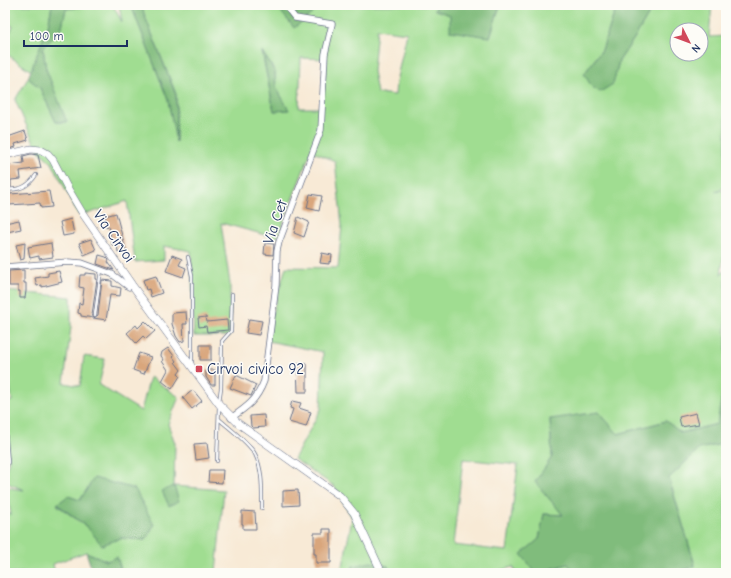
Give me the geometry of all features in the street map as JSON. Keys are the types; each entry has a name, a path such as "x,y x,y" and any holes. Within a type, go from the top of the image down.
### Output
{"street":[{"name":"Via Cet","path":"231,418 252,403 258,395 264,382 276,285 277,251 279,242 321,130 325,54 332,24 295,18 285,5"},
{"name":"Via Cirvoi","path":"5,155 31,149 41,150 48,154 53,160 83,214 132,285 219,404 231,418 340,496 354,513 382,573"},
{"path":"5,267 68,262 82,263 112,274 129,287 132,285"}],"lane":[{"path":"5,189 18,189 25,186 32,182 36,175"},
{"path":"188,257 192,276 192,366"},
{"path":"95,315 101,269"},
{"path":"217,461 222,341 231,331 232,294"},
{"path":"219,419 255,454 260,470 262,508"},
{"path":"5,428 8,462 5,471"}],"green space":[{"path":"5,5 52,5 48,26 31,71 5,53 5,43 13,26 5,24"},
{"path":"52,5 89,5 66,9 61,30 43,48 46,69 67,122 56,122 40,88 28,78 48,26"},
{"path":"89,5 113,5 122,22 119,5 131,5 168,100 176,139 176,94 144,14 142,5 280,5 282,13 313,12 312,5 437,5 435,10 450,14 490,37 500,5 516,5 517,7 526,7 527,5 617,5 602,50 584,74 613,84 619,61 654,5 712,5 709,37 726,36 726,187 715,191 722,190 726,196 726,238 721,275 726,269 726,370 718,424 680,433 666,421 618,434 550,419 552,457 536,482 563,515 544,514 539,539 536,573 517,573 513,567 490,573 388,573 388,566 353,566 351,573 335,573 343,566 352,518 334,486 294,459 321,409 323,352 268,341 271,317 286,267 338,268 342,225 335,161 311,151 277,238 221,223 230,284 230,336 194,336 191,251 164,246 164,260 135,262 127,201 90,213 78,214 52,163 37,149 15,100 28,78 40,88 56,122 66,122 46,69 43,48 61,30 66,9","holes":["377,29 407,33 396,82 395,95 377,93 373,71","262,52 275,71 276,87 288,110 274,111","301,58 327,59 320,108 299,108","463,459 518,465 507,551 453,545"]},
{"path":"131,5 142,5 144,14 176,95 176,142 168,100"},
{"path":"280,5 312,5 314,12 294,28 282,13"},
{"path":"437,5 500,5 490,37 450,31 450,15 435,10"},
{"path":"617,5 654,5 619,61 613,84 600,92 592,87 584,74 602,50"},
{"path":"262,51 275,72 276,87 289,110 274,111"},
{"path":"5,291 71,297 71,327 64,383 80,386 84,356 105,359 99,385 141,411 150,377 179,397 168,424 175,443 174,486 224,490 216,573 122,573 117,557 108,561 86,552 53,564 55,573 5,573 5,514 11,514 5,487 24,490 5,482 5,472 9,461 5,438 5,403 12,401 5,350","holes":["68,496 79,500 146,540 121,538 102,544 87,527 57,505"]},
{"path":"726,370 726,443 699,449 669,478 695,566 675,573 574,573 568,564 536,573 521,554 539,539 544,514 563,515 535,482 552,457 550,419 599,412 618,434 666,421 681,433 717,424"},
{"path":"726,443 726,573 675,573 695,565 669,478 699,449"},
{"path":"94,478 135,489 154,525 146,540 121,538 102,545 87,527 57,504 68,496 80,500"},
{"path":"174,486 179,501 169,506 162,491"},
{"path":"86,552 107,561 117,557 122,573 93,573"},
{"path":"371,562 388,566 388,573 351,573 353,566"},
{"path":"568,564 574,573 536,573"}],"building":[{"path":"25,131 28,140 15,144 16,147 5,150 5,138"},
{"path":"31,154 38,155 41,168 20,171 21,179 11,180 11,187 5,186 5,179 10,179 8,165 24,163 23,156"},
{"path":"49,191 52,207 41,208 40,203 9,205 9,207 5,207 5,192 10,192 10,194"},
{"path":"310,194 322,196 319,211 307,208"},
{"path":"116,213 126,251 118,252 117,244 112,245 109,226 106,227 105,216"},
{"path":"298,217 309,222 304,237 294,233"},
{"path":"71,219 74,234 63,236 60,222"},
{"path":"19,220 21,229 7,232 5,230 5,223"},
{"path":"91,239 96,250 84,255 79,243"},
{"path":"25,243 24,259 20,260 16,245"},
{"path":"51,243 53,257 39,259 39,256 30,258 28,247"},
{"path":"265,243 274,244 273,255 264,254"},
{"path":"322,253 332,255 331,262 329,261 329,264 320,263"},
{"path":"99,255 106,257 109,260 108,262 114,270 97,264"},
{"path":"172,255 182,259 179,265 186,268 183,277 166,271"},
{"path":"24,270 24,283 26,283 25,298 20,298 18,286 9,286 9,271"},
{"path":"59,271 62,282 42,287 42,285 37,286 35,278 48,276 48,273"},
{"path":"85,273 96,274 97,279 92,315 94,318 98,315 102,280 112,281 112,286 121,288 120,296 110,295 106,320 81,316 81,314 78,313 79,303 82,304 84,288 79,287 80,275 85,275"},
{"path":"156,276 162,293 151,297 149,289 146,290 143,280"},
{"path":"186,312 187,324 183,324 184,341 180,342 176,336 172,324 172,313"},
{"path":"206,317 207,322 227,320 228,330 207,332 206,326 199,327 198,318"},
{"path":"249,319 262,321 259,335 246,333"},
{"path":"145,321 155,331 146,339 143,336 136,343 127,333 136,325 138,328"},
{"path":"200,345 211,345 211,360 200,360"},
{"path":"168,348 181,370 178,374 180,376 172,389 162,381 168,370 162,361 164,360 161,356 162,352"},
{"path":"139,353 151,357 144,374 133,370"},
{"path":"307,363 307,392 298,392 297,364"},
{"path":"206,370 215,370 215,385 211,385 206,377"},
{"path":"236,375 256,385 251,396 230,388"},
{"path":"193,390 202,401 192,409 183,398"},
{"path":"292,401 301,403 299,408 311,412 306,427 289,422 293,409 290,408"},
{"path":"696,413 699,424 681,427 679,417"},
{"path":"264,415 265,427 253,428 251,426 250,416"},
{"path":"207,443 209,458 196,460 194,444"},
{"path":"209,470 223,470 222,483 208,482"},
{"path":"298,490 299,505 283,506 283,491"},
{"path":"242,511 255,512 256,529 243,529"},
{"path":"323,529 331,529 331,563 316,563 316,554 314,554 314,533 323,533"}],"place":[{"name":"Cirvoi civico 92","path":"199,369"}]}
